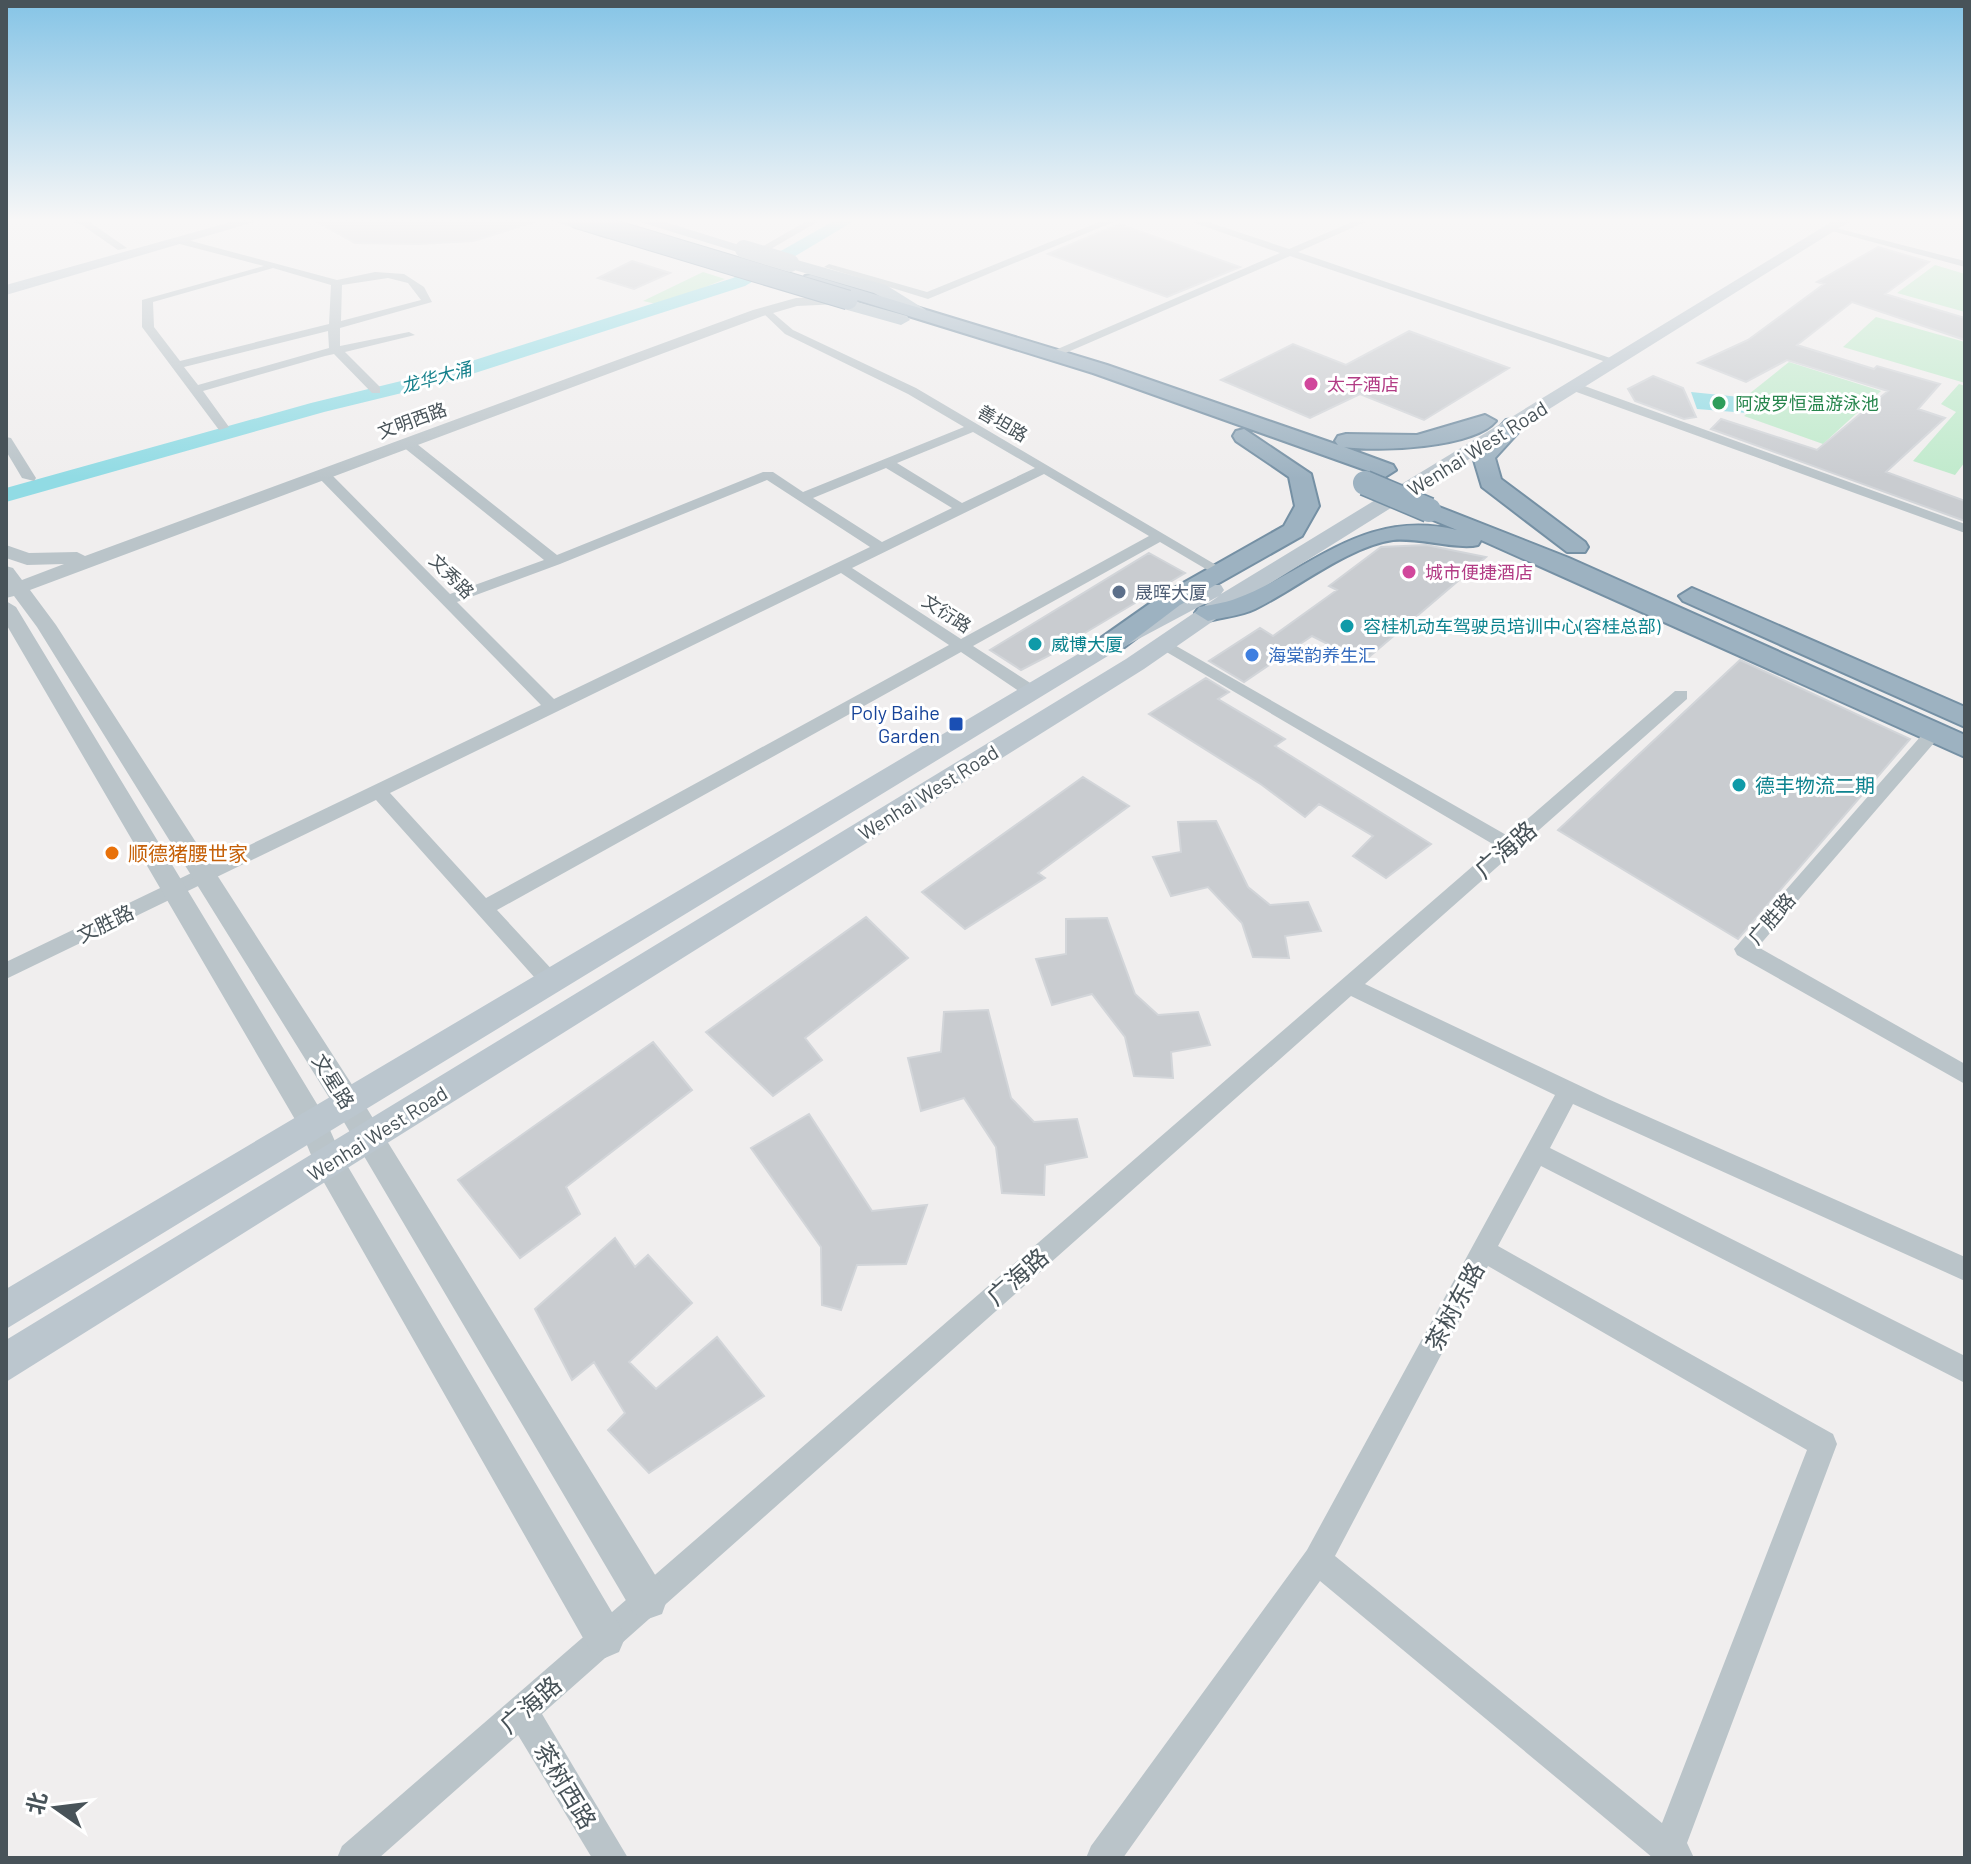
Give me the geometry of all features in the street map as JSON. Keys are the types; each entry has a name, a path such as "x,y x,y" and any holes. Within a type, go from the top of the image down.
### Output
{"highway":[{"path":"864,305 1057,353 1267,425 1385,470 1438,503"},
{"path":"879,305 1244,436 1365,483 1438,503 1965,718"},
{"path":"1267,425 1395,447 1434,439 1485,421"},
{"path":"1514,425 1484,457 1490,482 1568,555"},
{"path":"1108,646 1171,600 1293,531 1307,506 1300,474 1244,436"},
{"path":"1208,613 1243,605 1348,548 1389,533 1448,535 1568,555 1965,747"}],"main road":[{"name":"Wenhai West Road","path":"6,1310 1108,646 1220,586 1485,421 1691,305"},
{"name":"Wenhai West Road","path":"6,1362 1575,387 1607,351"}],"street":[{"path":"147,305 148,327 176,366 198,389 223,427"},
{"path":"334,351 337,305"},
{"path":"176,366 415,305"},
{"name":"文明西路","path":"84,560 754,305"},
{"name":"文明西路","path":"9,587 766,310 789,305"},
{"path":"1057,353 1168,305"},
{"path":"1460,305 1607,351"},
{"name":"善坦路","path":"766,310 789,332 912,391 1221,572"},
{"path":"198,389 334,351 409,335"},
{"path":"334,351 363,373 376,390"},
{"path":"1575,387 1965,529"},
{"path":"802,497 975,427"},
{"path":"6,441 29,478"},
{"path":"407,443 555,561"},
{"path":"887,463 961,508"},
{"name":"文胜路","path":"6,971 1046,468"},
{"name":"文秀路","path":"323,474 552,707"},
{"path":"447,600 555,561 768,475 880,547"},
{"path":"484,908 1160,536"},
{"path":"6,551 27,559 84,560"},
{"path":"25,630 47,599 84,560"},
{"name":"文衍路","path":"841,567 1032,692"},
{"name":"文星路","path":"9,587 25,630 173,891 313,1123 329,1162 605,1638"},
{"name":"文星路","path":"25,630 204,876 348,1103 648,1600"},
{"path":"1164,644 1509,845"},
{"name":"广海路","path":"354,1858 1681,695"},
{"name":"广胜路","path":"1934,732 1744,949 1965,1075"},
{"path":"378,791 550,981"},
{"path":"1349,986 1568,1091 1965,1269"},
{"name":"茶树东路","path":"1103,1858 1317,1560 1568,1091"},
{"path":"1536,1152 1965,1370"},
{"path":"1317,1560 1674,1853 1823,1444 1484,1251"},
{"name":"茶树西路","path":"522,1711 611,1858"}],"green space":[{"path":"1940,305 1965,305 1965,312"},
{"path":"1876,317 1965,342 1965,383 1843,347"},
{"path":"1789,362 1881,391 1823,444 1744,416 1760,403 1749,394"},
{"path":"1959,384 1965,386 1965,462 1955,475 1913,461 1956,412 1941,404"}],"water":[{"name":"阿波罗恒温游泳池","path":"1691,392 1740,397 1747,413 1697,409"}],"building":[{"path":"1796,305 1848,305 1797,345 1874,369 1877,366 1940,384 1918,409 1945,418 1886,472 1965,501 1965,521 1711,429 1721,419 1817,450 1888,391 1787,360 1746,382 1698,363 1748,340"},
{"path":"1861,305 1922,305 1965,318 1965,340"},
{"path":"1409,331 1509,368 1424,420 1360,394 1310,418 1221,380 1293,344 1346,365"},
{"path":"1653,376 1683,388 1696,417 1684,419 1635,401 1628,389"},
{"path":"1426,545 1486,557 1363,662 1312,636 1244,682 1209,661 1260,628 1273,636 1337,590 1329,586 1381,547"},
{"name":"晟晖大厦","path":"1149,553 1185,573 1078,637 1081,639 1021,670 990,650"},
{"name":"德丰物流二期","path":"1740,660 1910,739 1738,939 1558,830"},
{"path":"1206,678 1229,692 1218,699 1285,739 1275,746 1431,844 1386,878 1353,856 1373,836 1319,804 1305,817 1262,785 1149,714"},
{"path":"1083,777 1129,806 1038,873 1045,878 965,929 922,892"},
{"path":"1216,821 1248,887 1270,905 1308,902 1321,931 1285,936 1289,958 1253,957 1242,923 1208,887 1171,896 1153,857 1181,852 1178,822"},
{"path":"866,917 908,958 805,1038 822,1060 773,1096 706,1032"},
{"path":"1107,918 1135,994 1158,1015 1198,1012 1210,1045 1171,1052 1173,1078 1134,1076 1125,1037 1092,994 1052,1005 1036,959 1066,954 1066,919"},
{"path":"988,1010 1011,1098 1034,1122 1077,1119 1087,1157 1045,1165 1044,1195 1002,1193 996,1147 964,1098 921,1111 908,1058 941,1052 944,1012"},
{"path":"653,1042 692,1090 566,1187 580,1214 520,1258 458,1180"},
{"path":"809,1114 872,1211 927,1205 906,1264 857,1265 841,1310 822,1305 821,1247 751,1148"},
{"path":"615,1238 635,1267 648,1255 692,1303 629,1362 656,1389 717,1337 764,1396 649,1473 608,1430 625,1413 594,1362 572,1380 535,1309"}],"waterway":[{"name":"龙华大涌","path":"6,495 318,407 440,378 667,305"}],"place":[{"name":"太子酒店","path":"1311,384"},
{"name":"阿波罗恒温游泳池","path":"1719,403"},
{"name":"城市便捷酒店","path":"1409,572"},
{"name":"晟晖大厦","path":"1119,592"},
{"name":"容桂机动车驾驶员培训中心(容桂总部)","path":"1347,626"},
{"name":"威博大厦","path":"1035,644"},
{"name":"海棠韵养生汇","path":"1252,655"},
{"name":"Poly Baihe Garden","path":"956,724"},
{"name":"德丰物流二期","path":"1739,785"},
{"name":"顺德猪腰世家","path":"112,853"}]}
